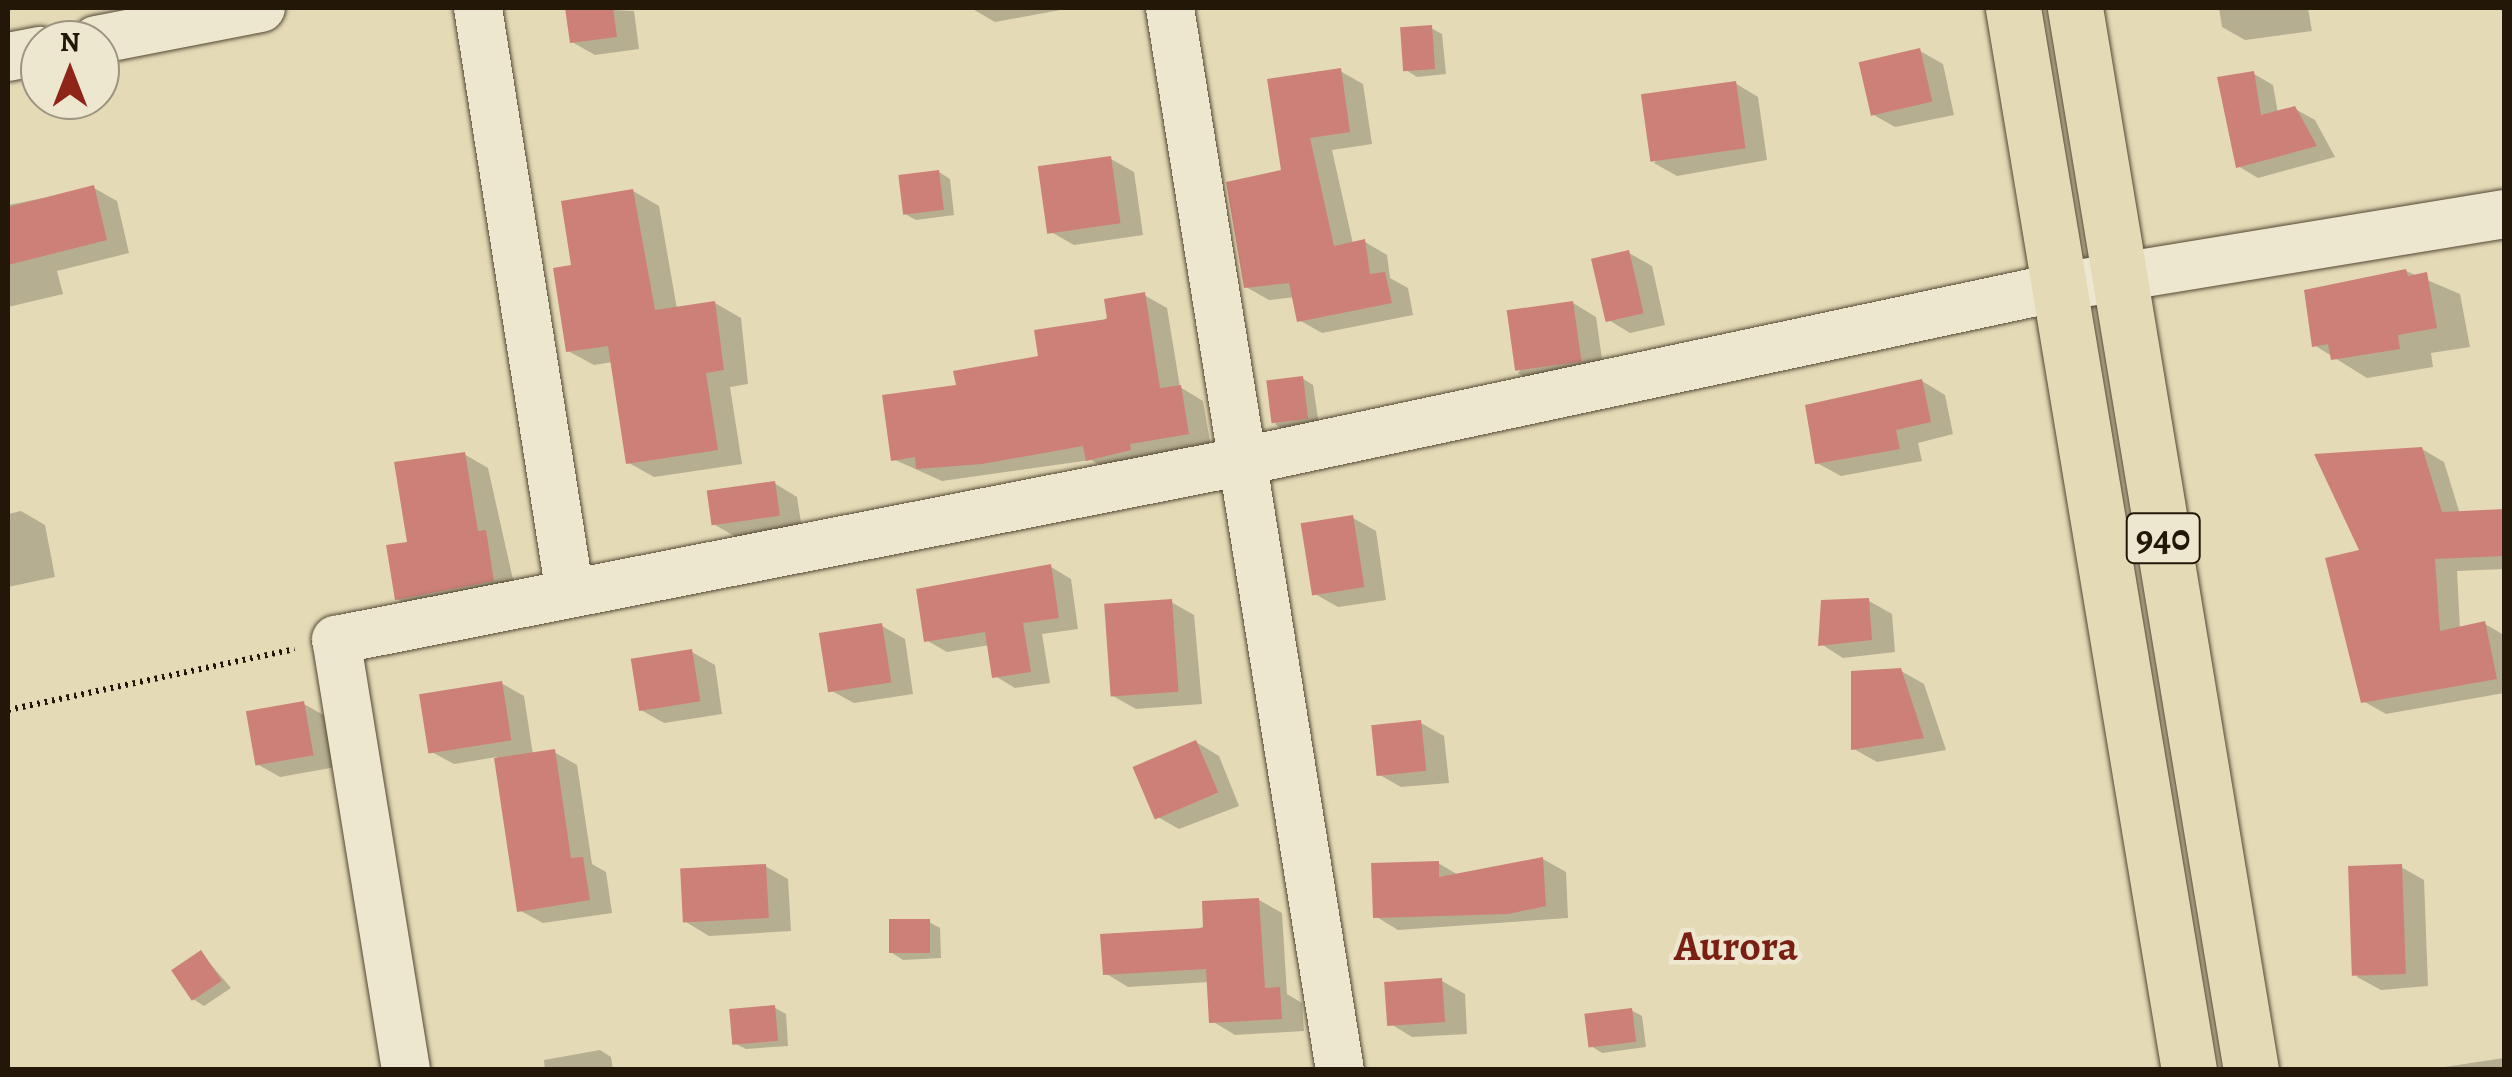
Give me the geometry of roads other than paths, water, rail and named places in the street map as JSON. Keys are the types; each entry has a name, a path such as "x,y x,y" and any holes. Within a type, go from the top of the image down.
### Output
{"highway":[{"name":"940","path":"2013,8 2189,1070"},
{"name":"940","path":"2075,8 2251,1070"}],"street":[{"path":"120,35 261,8"},
{"path":"478,8 570,594"},
{"path":"1170,8 1340,1070"},
{"path":"406,1070 336,640 1244,462 2059,288 2504,214"}],"district":[{"name":"Aurora","path":"1736,946"}]}
